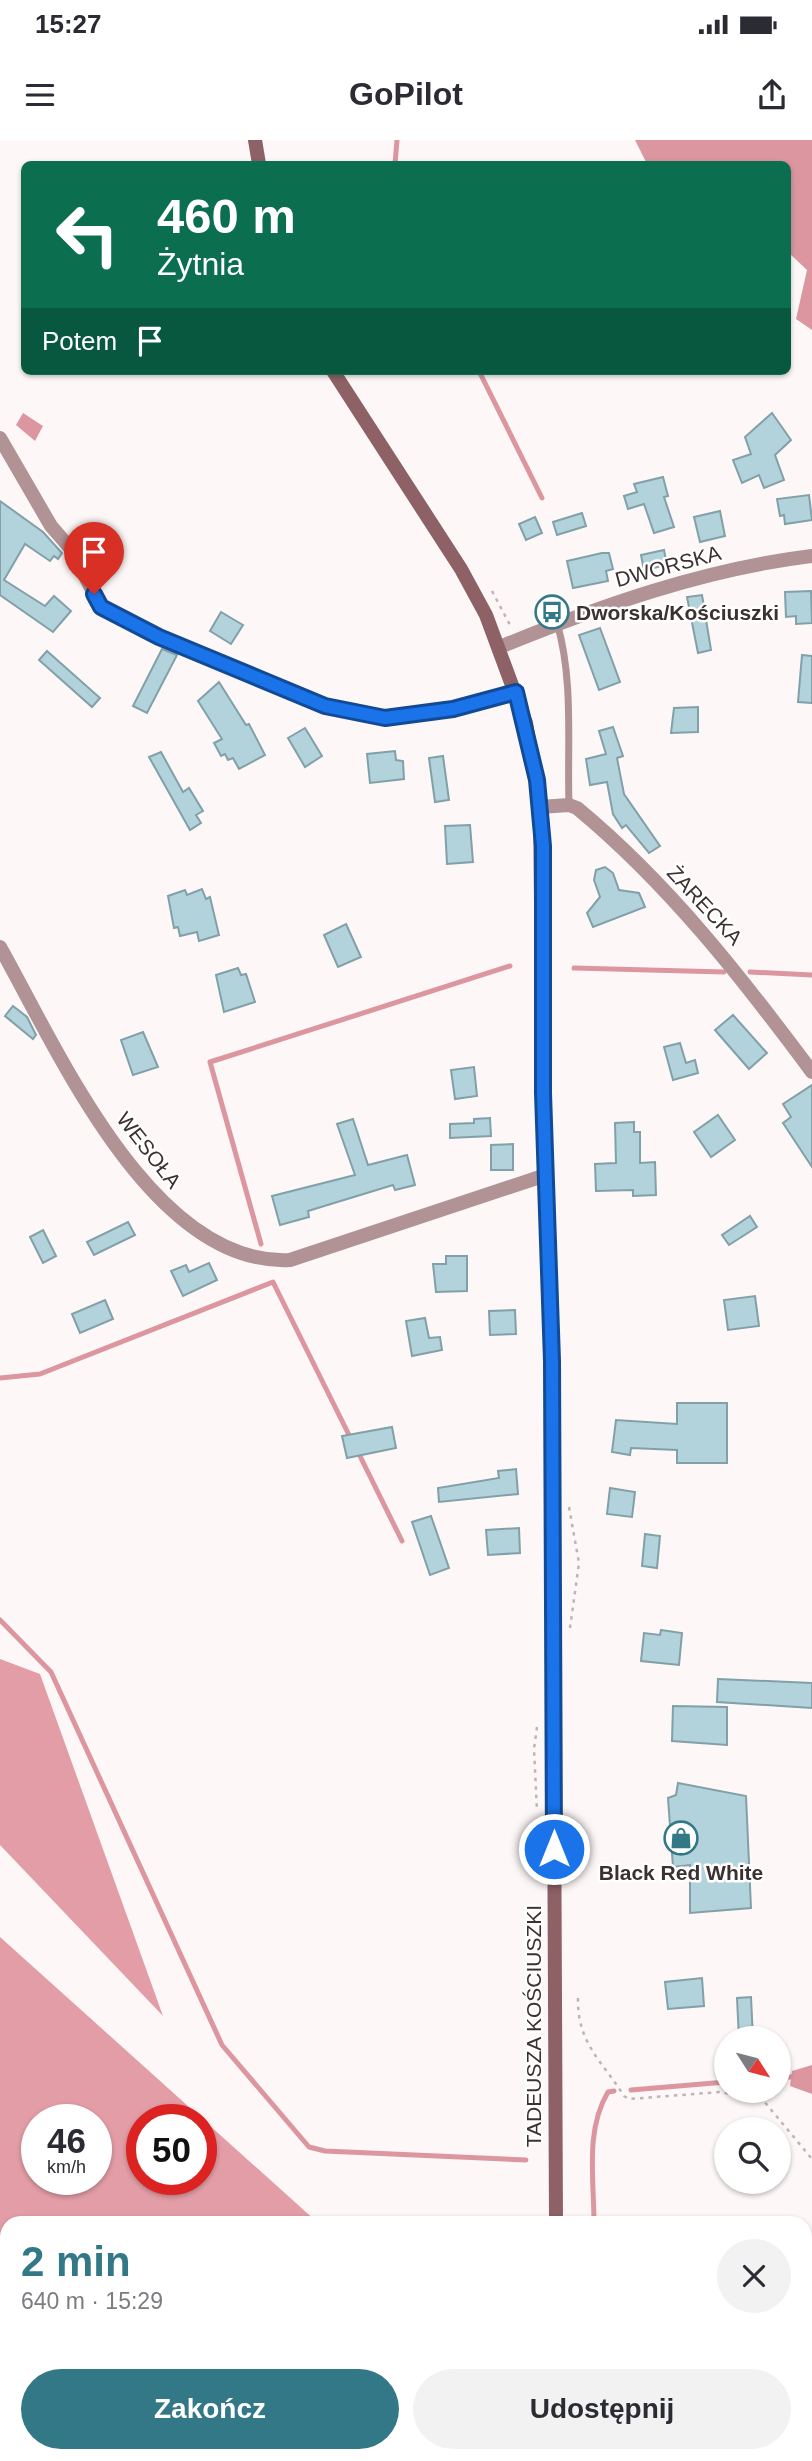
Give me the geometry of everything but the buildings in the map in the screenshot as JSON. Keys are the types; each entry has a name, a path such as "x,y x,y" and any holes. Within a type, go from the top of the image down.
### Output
{"main road":[{"path":"255,140 259,161"},
{"name":"TADEUSZA KOŚCIUSZKI","path":"336,375 461,569 500,647 516,692 532,754 540,807 553,1453 556,2216"}],"street":[{"path":"0,438 51,526 71,549 101,607 159,637 325,706 385,718 453,709 516,692"},
{"name":"DWORSKA","path":"500,647 557,622 656,590 739,569 812,556"},
{"path":"540,807 569,805"},
{"name":"ŻARECKA","path":"569,805 584,814 644,870 734,968 812,1072"},
{"name":"WESOŁA","path":"0,947 101,1125 155,1197 190,1228 242,1255 272,1261 290,1260 546,1175"}],"lane":[{"path":"557,622 563,642 566,686 569,805"}],"path":[{"path":"499,603 512,630"},
{"path":"568,1497 579,1563 570,1631"},
{"path":"538,1715 534,1749 538,1814"},
{"path":"578,1998 577,2020 592,2055 624,2096 629,2099 720,2092 763,2100 812,2159"}],"shaded area":[{"path":"635,140 812,140 812,330 796,319 807,270 791,255 791,161 646,161"},
{"path":"23,413 43,426 35,441 16,425"},
{"path":"0,1659 40,1674 163,2016 0,1845"},
{"path":"0,1937 186,2104 126,2104 126,2195 217,2195 217,2132 310,2216 0,2216"},
{"path":"812,2065 812,2094 791,2086 792,2071"}],"waterway":[{"path":"395,161 397,140"},
{"path":"481,375 542,498"},
{"path":"261,1244 210,1062 510,966"},
{"path":"574,968 724,972"},
{"path":"750,972 812,975"},
{"path":"0,1378 40,1374 273,1282 351,1439"},
{"path":"357,1450 402,1541"},
{"path":"0,1620 51,1672 222,2045 309,2147 325,2151 526,2160"},
{"path":"791,2077 812,2075"},
{"path":"631,2090 714,2083"},
{"path":"594,2216 593,2139 601,2107 608,2092 614,2091"}],"place":[{"name":"Dworska/Kościuszki","path":"552,612"},
{"name":"Black Red White","path":"681,1838"}],"route":[{"path":"94,594 101,607 159,637 325,706 385,718 453,709 516,692 526,723 537,780 543,846 543,1093 552,1334 554,1849"}]}
